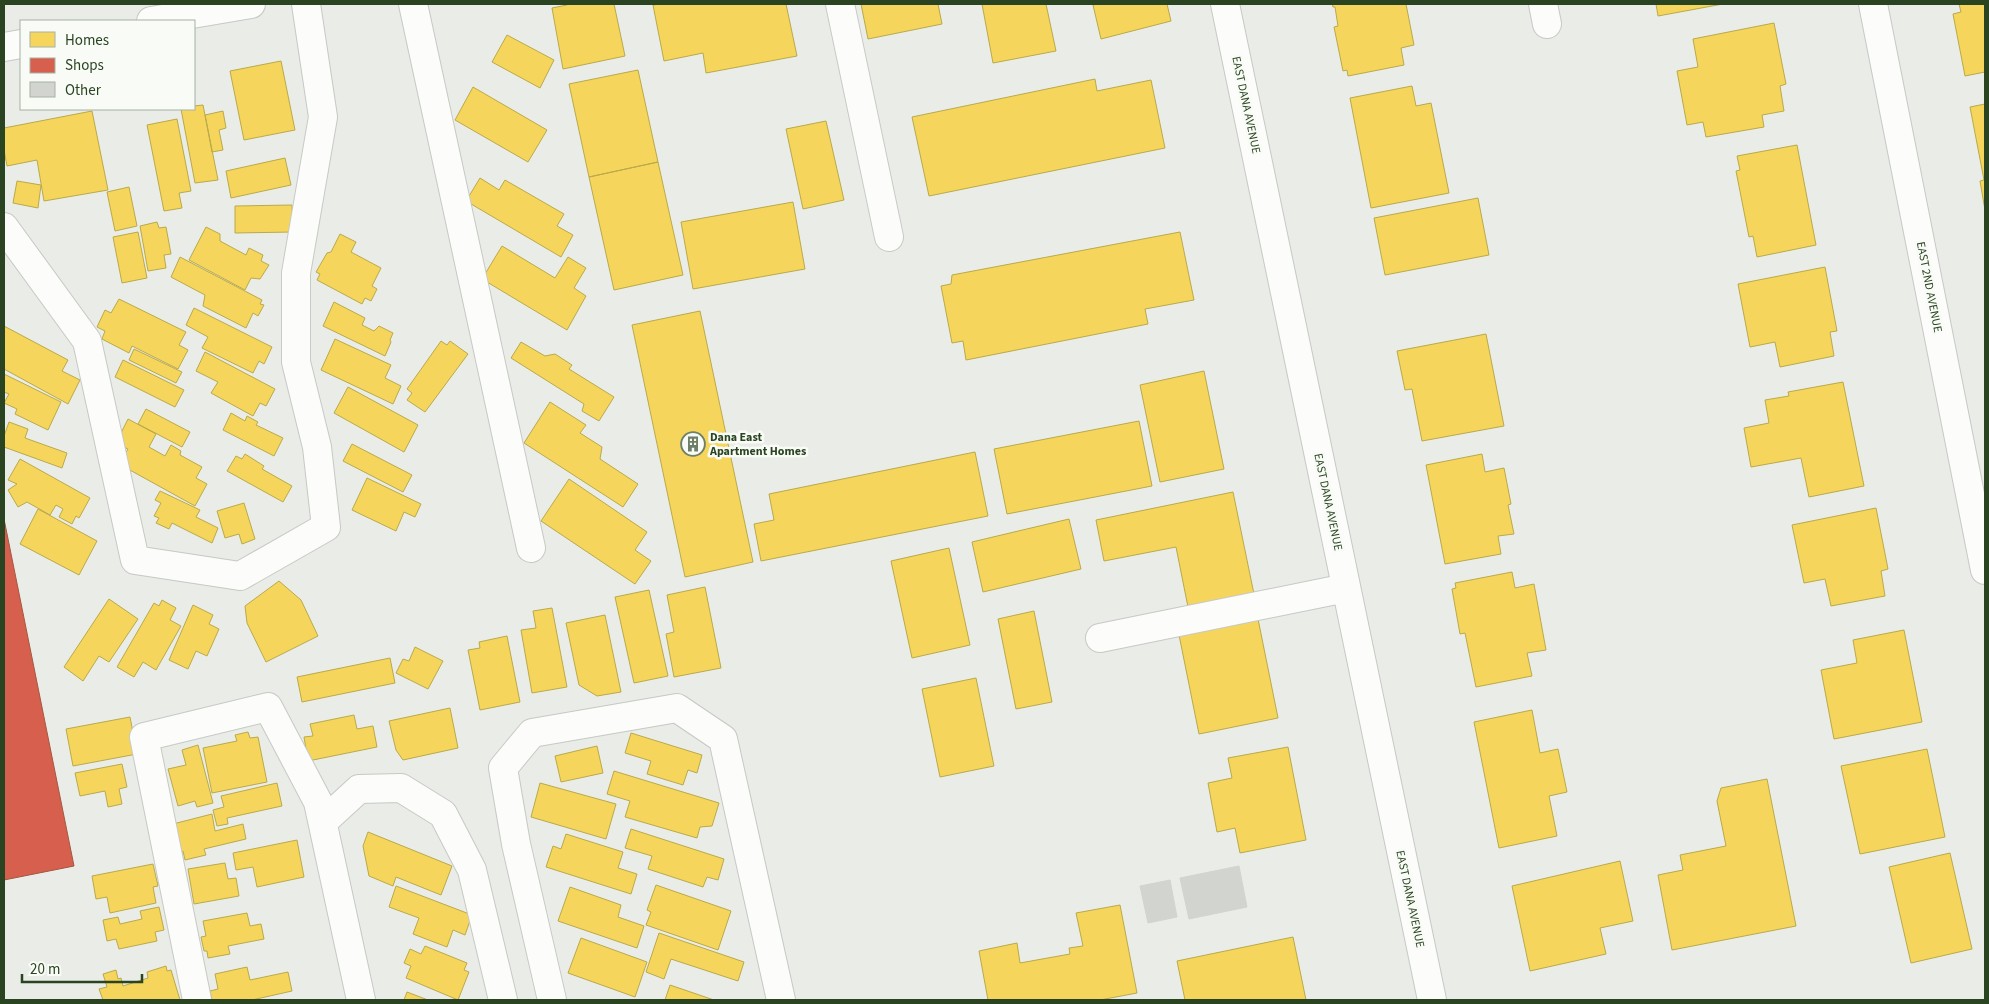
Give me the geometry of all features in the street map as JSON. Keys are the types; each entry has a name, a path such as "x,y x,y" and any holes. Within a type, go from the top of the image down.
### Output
{"street":[{"path":"157,20 251,4"},
{"path":"4,227 87,341 135,560 240,576 326,527 317,447 296,362 296,273 323,118 306,4"},
{"path":"413,4 531,548"},
{"path":"840,4 889,237"},
{"name":"EAST DANA AVENUE","path":"1225,4 1432,1000"},
{"name":"EAST 2ND AVENUE","path":"1873,4 1985,570"},
{"path":"4,47 20,44"},
{"path":"1100,638 1346,588"},
{"path":"197,1000 144,736 268,707 318,802 361,1000"},
{"path":"552,1000 516,844 503,768 532,733 677,708 723,739 781,1000"},
{"path":"323,822 359,788 401,788 443,814 472,870 502,1000"}],"building: Homes":[{"path":"567,4 614,4 625,56 563,69 552,8"},
{"path":"786,4 797,56 706,73 703,53 664,61 653,5"},
{"path":"861,4 938,4 942,24 868,39"},
{"path":"982,4 1046,4 1056,51 993,63"},
{"path":"1167,4 1171,21 1101,39 1093,5"},
{"path":"1332,4 1406,4 1414,45 1401,48 1404,65 1348,76 1347,70 1343,71 1334,27 1338,26 1335,7"},
{"path":"1656,4 1723,4 1658,16"},
{"path":"1959,4 1985,4 1985,72 1965,76 1953,14 1961,12"},
{"path":"1774,23 1786,84 1780,86 1784,111 1762,115 1764,127 1706,137 1703,122 1687,125 1677,71 1698,67 1693,39"},
{"path":"507,35 554,60 540,88 492,62"},
{"path":"281,61 295,130 244,140 230,71"},
{"path":"638,70 658,162 589,177 569,84"},
{"path":"1095,79 1097,91 1151,80 1165,148 929,196 912,117"},
{"path":"1412,86 1416,106 1431,103 1449,193 1371,208 1350,98"},
{"path":"473,87 547,130 528,162 455,120"},
{"path":"1985,104 1985,210 1980,181 1984,180 1970,107"},
{"path":"203,105 218,180 195,183 181,110 195,110 195,106"},
{"path":"92,111 108,190 44,201 37,160 7,166 4,150 4,128"},
{"path":"223,111 226,128 219,130 223,150 212,152 205,115"},
{"path":"177,119 191,191 179,193 182,208 164,211 147,125"},
{"path":"826,121 844,200 803,209 786,129"},
{"path":"1797,145 1816,245 1757,257 1753,236 1749,237 1736,171 1740,170 1737,156"},
{"path":"285,158 291,185 231,198 226,171"},
{"path":"658,162 683,275 614,290 589,177"},
{"path":"480,178 499,190 505,180 564,214 557,226 573,235 561,257 466,201"},
{"path":"17,181 41,185 38,208 13,203"},
{"path":"129,187 137,226 115,231 107,192"},
{"path":"1478,198 1489,255 1385,275 1374,218"},
{"path":"793,202 805,269 693,289 681,222"},
{"path":"292,205 293,232 235,233 235,206"},
{"path":"157,222 159,228 166,227 171,254 164,255 166,268 148,271 140,226"},
{"path":"206,227 220,234 220,241 246,255 249,248 263,255 261,261 269,265 260,279 251,278 245,290 189,260"},
{"path":"138,232 147,278 122,283 113,237"},
{"path":"1180,232 1194,300 1145,309 1148,324 966,360 963,341 952,343 941,286 951,284 952,275"},
{"path":"340,234 356,242 351,252 381,268 372,286 377,289 371,301 365,298 362,304 317,280 320,274 316,272 327,253 331,252"},
{"path":"502,246 555,278 568,257 586,268 574,288 586,296 567,330 482,279"},
{"path":"180,257 262,300 260,304 264,305 258,316 253,313 246,328 203,306 205,295 171,277"},
{"path":"1825,267 1837,331 1830,332 1834,356 1780,367 1775,342 1750,347 1738,284"},
{"path":"119,299 186,332 179,345 188,350 178,369 132,346 129,353 102,339 105,331 97,327 105,310 111,313"},
{"path":"334,302 365,318 362,325 374,331 379,326 393,333 385,356 323,326"},
{"path":"194,308 272,347 264,364 259,361 253,373 202,348 208,337 186,325"},
{"name":"Dana East Apartment Homes","path":"700,311 753,562 685,577 632,325"},
{"path":"4,326 68,360 62,371 80,380 68,404 4,369"},
{"path":"1486,334 1504,426 1422,441 1412,389 1405,390 1397,351"},
{"path":"335,339 391,365 385,378 401,386 393,404 321,370"},
{"path":"441,341 447,345 450,341 468,354 425,412 407,400 412,393 407,389"},
{"path":"521,342 545,356 555,354 572,365 569,369 614,397 599,421 582,411 584,404 511,358"},
{"path":"134,349 182,372 176,383 129,360"},
{"path":"205,352 275,389 266,406 260,403 253,416 211,393 218,382 196,371"},
{"path":"123,360 184,390 175,407 115,377"},
{"path":"1204,371 1224,469 1160,482 1140,385"},
{"path":"4,374 61,402 48,430 15,414 17,409 4,403 9,394 4,392"},
{"path":"1843,382 1864,486 1809,497 1801,458 1751,467 1744,428 1769,423 1765,400 1789,396 1788,392"},
{"path":"348,387 418,425 404,452 334,413"},
{"path":"550,402 586,425 580,433 602,447 600,459 638,484 623,507 524,443"},
{"path":"146,409 190,432 182,447 138,424"},
{"path":"231,413 245,421 247,416 258,422 256,425 283,438 274,456 223,430"},
{"path":"128,419 156,434 149,447 165,456 171,445 181,451 180,455 202,467 196,478 207,484 195,506 119,464 128,449 116,443"},
{"path":"1139,421 1152,486 1007,514 994,449"},
{"path":"9,422 28,429 25,438 67,453 62,468 4,447 4,436"},
{"path":"352,444 412,475 403,492 343,461"},
{"name":"Dana East Apartment Homes","path":"975,452 988,516 761,561 754,524 774,520 769,494"},
{"path":"245,454 264,466 262,469 292,486 283,502 227,471 236,456 242,459"},
{"path":"1482,454 1485,472 1504,468 1511,504 1508,505 1514,534 1498,536 1501,554 1445,564 1426,465"},
{"path":"20,459 90,498 79,518 76,516 72,524 59,517 63,509 56,505 50,515 27,502 18,507 8,490 17,484 8,480"},
{"path":"367,478 421,504 415,517 404,512 396,531 352,510"},
{"path":"569,479 647,532 635,550 651,561 635,584 541,521"},
{"path":"160,491 200,510 196,517 218,528 212,543 172,523 169,529 156,523 159,518 154,516 161,503 155,500"},
{"path":"1233,492 1255,599 1189,612 1176,547 1104,561 1096,520"},
{"path":"244,503 255,539 242,544 239,534 225,538 217,511"},
{"path":"1876,508 1888,569 1881,571 1885,596 1831,606 1825,579 1804,583 1792,525"},
{"path":"38,509 97,541 79,575 20,544"},
{"path":"1069,519 1081,569 983,592 972,542"},
{"path":"949,548 970,645 912,658 891,561"},
{"path":"1512,572 1515,588 1534,584 1546,650 1527,653 1532,676 1476,687 1465,633 1460,634 1452,589 1456,588 1455,583"},
{"path":"279,581 301,600 318,636 266,662 247,623 245,606"},
{"path":"705,587 721,668 674,677 666,634 674,632 667,595"},
{"path":"649,590 668,676 634,683 615,597"},
{"path":"109,599 138,619 109,662 99,656 83,681 64,667"},
{"path":"162,600 176,608 170,620 181,626 156,670 143,662 134,677 117,667 154,603 159,606"},
{"path":"193,605 213,615 209,624 219,629 207,656 196,651 188,669 169,660"},
{"path":"552,608 567,687 532,693 521,630 536,628 533,611"},
{"path":"1034,611 1052,702 1016,709 998,619"},
{"path":"1257,614 1278,718 1199,734 1178,630"},
{"path":"605,615 621,692 597,696 579,685 566,623"},
{"path":"1904,630 1922,722 1834,739 1821,670 1857,663 1853,640"},
{"path":"507,636 520,702 480,710 468,650 480,648 479,642"},
{"path":"415,647 443,661 428,689 396,673 403,659 409,661"},
{"path":"390,658 395,683 302,702 297,677"},
{"path":"976,678 994,766 940,777 922,689"},
{"path":"450,708 458,748 403,760 396,750 389,721"},
{"path":"1532,710 1540,753 1558,749 1567,792 1549,796 1557,836 1499,848 1474,722"},
{"path":"354,715 357,729 373,726 377,747 308,761 304,737 313,736 310,724"},
{"path":"130,717 137,754 73,766 66,729"},
{"path":"248,732 250,738 258,737 267,782 212,793 203,748 237,741 235,735"},
{"path":"631,733 702,755 697,773 688,770 683,785 647,774 651,761 625,753"},
{"path":"198,745 213,803 197,807 195,801 178,806 168,769 186,765 182,750"},
{"path":"597,746 603,773 561,782 555,756"},
{"path":"1288,747 1306,840 1240,853 1235,828 1217,832 1208,783 1232,778 1228,758"},
{"path":"1927,749 1945,837 1860,854 1841,766"},
{"path":"122,764 127,787 119,789 122,804 108,807 105,791 80,796 75,773"},
{"path":"614,771 719,803 712,826 700,827 697,838 625,817 630,801 607,794"},
{"path":"1767,779 1796,926 1672,950 1658,875 1683,870 1680,855 1726,846 1717,801 1721,788"},
{"path":"277,783 282,806 227,818 228,824 217,826 213,810 224,807 221,796"},
{"path":"540,783 616,804 606,839 531,817"},
{"path":"212,814 215,831 243,824 246,839 204,849 206,855 185,860 183,851 180,855 173,824"},
{"path":"631,829 724,859 718,880 707,877 703,887 648,869 652,856 625,848"},
{"path":"368,832 452,866 441,895 396,877 393,886 369,876 363,846"},
{"path":"566,834 623,852 618,868 637,874 631,894 546,867 553,846 561,849"},
{"path":"297,840 304,877 257,887 253,867 236,870 233,853"},
{"path":"1950,853 1972,949 1911,963 1889,867"},
{"path":"1620,861 1633,921 1600,928 1606,954 1530,971 1512,886"},
{"path":"225,863 228,879 236,878 239,896 194,904 188,869"},
{"path":"153,864 158,886 153,887 156,903 110,913 107,897 96,899 92,876"},
{"path":"656,885 731,911 718,950 646,925 651,912 647,910"},
{"path":"396,886 472,915 465,935 453,930 447,947 413,934 419,918 389,907"},
{"path":"570,887 621,905 618,917 644,926 637,948 558,921"},
{"path":"1120,905 1137,993 1100,1000 988,1000 979,951 1017,943 1020,963 1070,954 1069,948 1083,946 1076,913"},
{"path":"159,907 164,930 155,932 157,941 119,949 116,939 107,941 103,920 118,917 120,924 142,919 140,911"},
{"path":"247,913 250,926 261,924 264,939 228,946 230,954 208,958 207,951 204,951 201,937 206,936 203,921"},
{"path":"659,933 744,962 738,981 671,959 664,979 646,972"},
{"path":"1293,937 1306,1000 1185,1000 1177,961"},
{"path":"581,938 647,962 635,997 568,973"},
{"path":"425,946 467,963 464,970 469,972 458,1000 406,978 411,966 404,963 410,949 421,954"},
{"path":"166,966 167,971 171,970 180,1000 103,1000 99,989 107,987 103,974 116,970 118,979 121,978 123,986 148,978 147,972"},
{"path":"247,967 250,980 288,972 292,991 252,1000 212,1000 210,991 218,989 215,974"},
{"path":"670,985 714,1000 665,1000"},
{"path":"407,992 428,1000 404,1000"}],"building: Shops":[{"path":"4,519 74,866 4,880"}],"building: Other":[{"path":"1239,866 1247,907 1189,919 1180,878"},
{"path":"1170,880 1177,917 1148,923 1140,886"}],"place":[{"name":"Dana East Apartment Homes","path":"693,444"}]}
